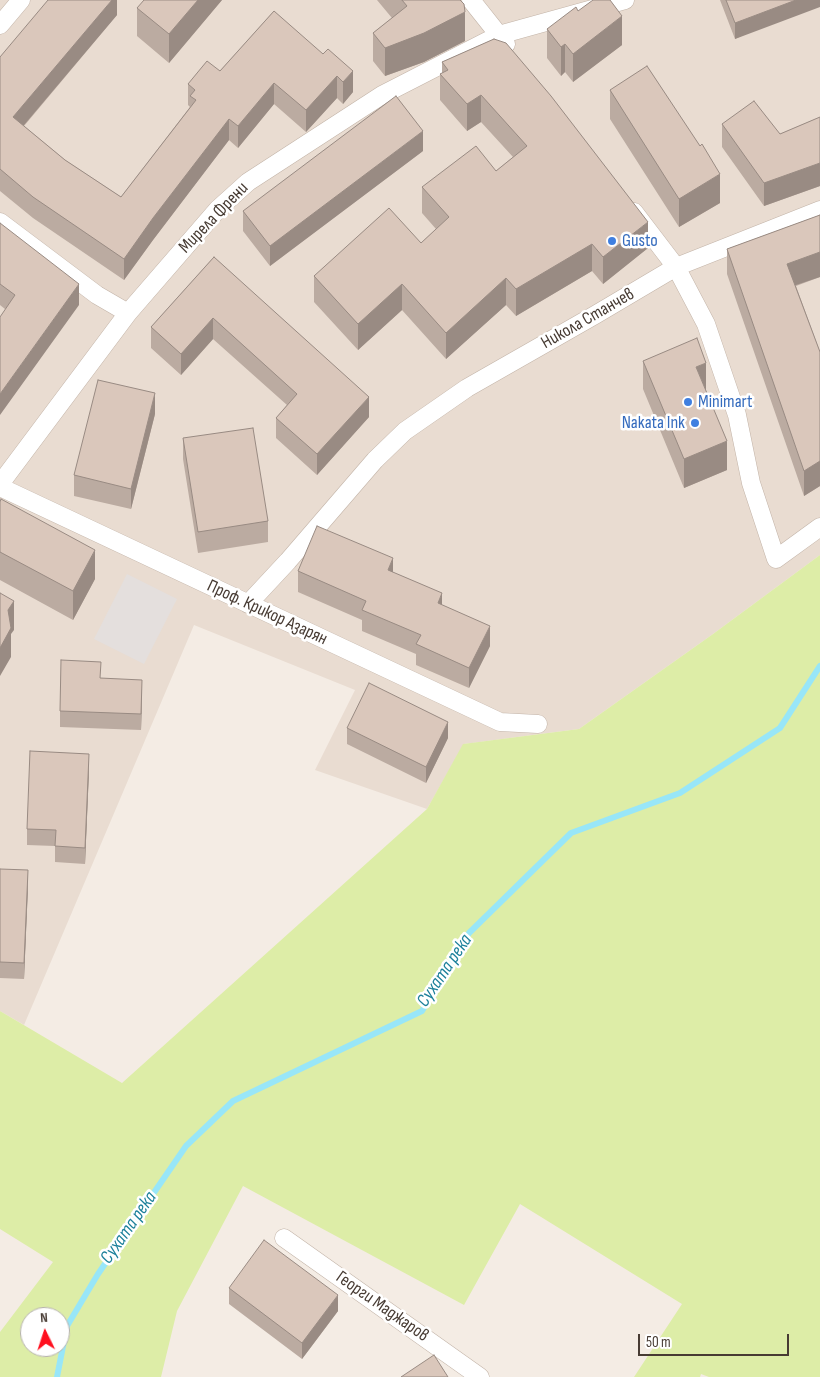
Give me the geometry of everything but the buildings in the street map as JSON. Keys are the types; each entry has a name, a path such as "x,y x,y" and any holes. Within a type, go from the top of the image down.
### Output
{"street":[{"path":"0,24 20,0"},
{"path":"471,0 516,58"},
{"name":"Мирела Френи","path":"0,486 128,313 218,209 248,182 382,95 499,35 625,0"},
{"path":"624,198 676,267 706,324 737,415 751,483 776,560 820,527"},
{"name":"Никола Станчев","path":"248,604 288,561 374,460 405,431 467,388 676,267 820,210"},
{"path":"0,222 97,295 128,313"},
{"name":"Проф. Крикор Азарян","path":"0,486 500,722 538,724"},
{"name":"Георги Маджаров","path":"284,1238 480,1377"}],"shaded area":[{"path":"0,0 820,0 820,555 579,729 464,744 427,809 315,770 355,690 194,625 24,1025 0,1011"},
{"path":"127,574 177,599 144,664 94,639"}],"green space":[{"path":"820,555 820,1377 709,1377 701,1374 700,1377 634,1377 682,1304 520,1204 464,1305 243,1186 177,1311 161,1377 0,1377 0,1332 53,1262 0,1229 0,1011 122,1083 427,809 463,744 579,729"}],"waterway":[{"name":"Сухата река","path":"57,1377 67,1326 98,1274 186,1146 233,1101 422,1011 469,933 571,833 680,793 780,728 820,666"}],"place":[{"name":"Gusto","path":"612,241"},
{"name":"Minimart","path":"688,402"},
{"name":"Nakata Ink","path":"695,423"}]}
